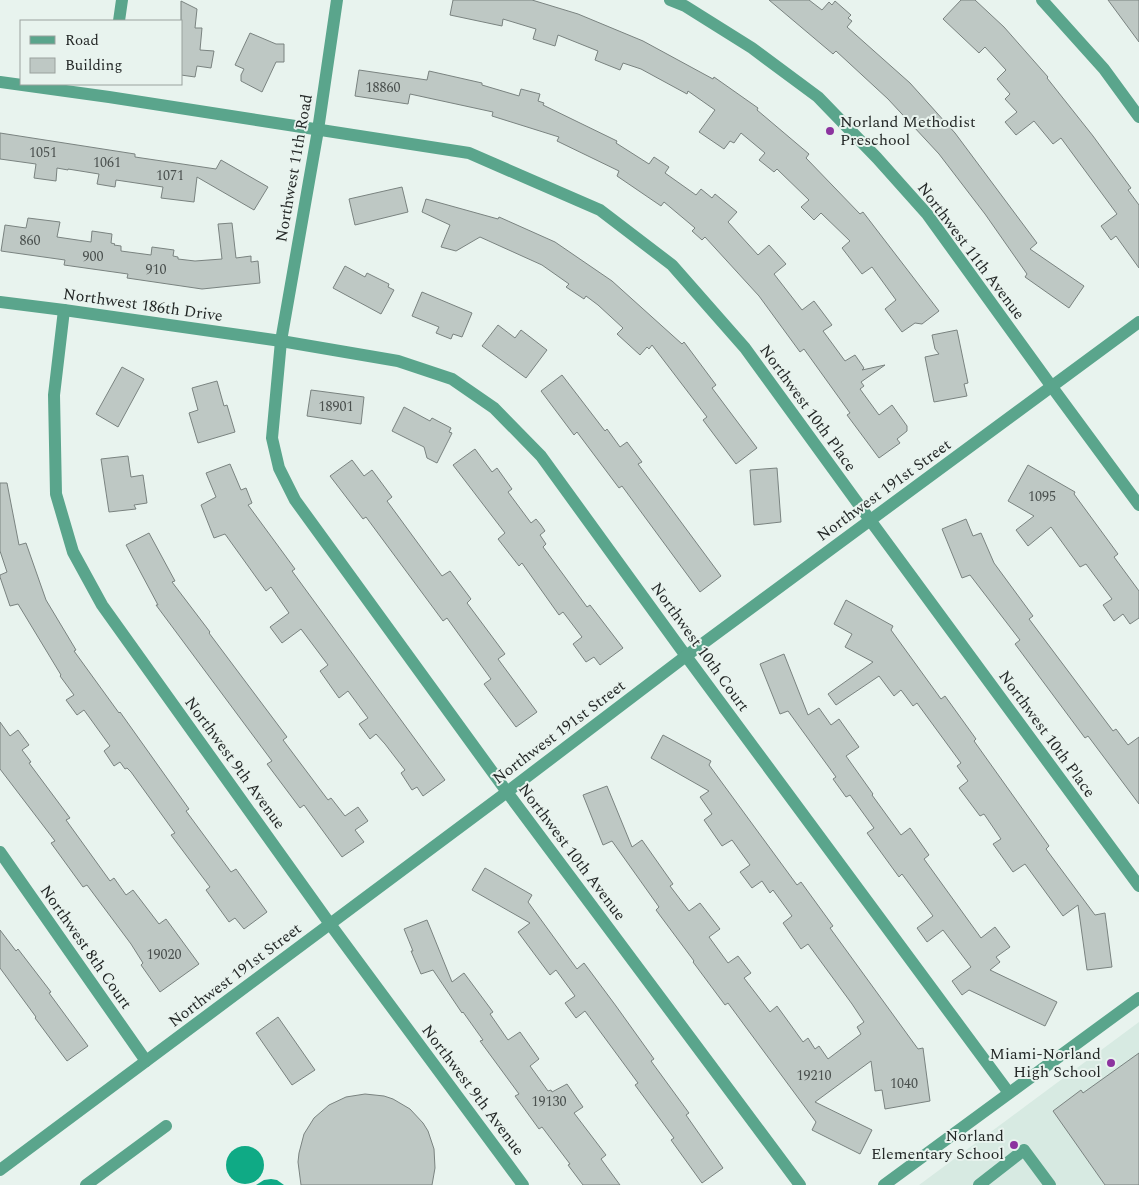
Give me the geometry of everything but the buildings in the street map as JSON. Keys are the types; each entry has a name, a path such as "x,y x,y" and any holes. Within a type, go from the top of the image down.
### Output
{"street":[{"path":"119,20 122,0"},
{"name":"Northwest 11th Road","path":"281,341 318,130 337,0"},
{"name":"Northwest 11th Avenue","path":"670,0 685,6 752,48 818,97 877,158 927,214 1139,505"},
{"path":"1042,0 1104,69 1139,117"},
{"name":"Northwest 10th Place","path":"0,82 20,85"},
{"name":"Northwest 10th Place","path":"22,85 469,153 600,210 672,265 746,348 1139,886"},
{"path":"110,97 111,85"},
{"name":"Northwest 186th Drive","path":"0,302 281,341"},
{"name":"Northwest 9th Avenue","path":"64,310 54,395 56,494 73,552 102,605 330,924 523,1185"},
{"name":"Northwest 191st Street","path":"0,1170 507,792 686,656 1139,322"},
{"name":"Northwest 10th Court","path":"281,341 398,361 452,379 494,408 541,456 686,656 1009,1093"},
{"name":"Northwest 10th Avenue","path":"281,341 272,438 279,468 295,500 507,792 800,1185"},
{"name":"Northwest 8th Court","path":"0,852 146,1061"},
{"path":"892,1183 1009,1093 1139,998"},
{"path":"86,1185 103,1180 166,1126"},
{"path":"979,1185 1024,1150 1050,1185"}],"shaded area":[{"name":"Miami-Norland High School","path":"1139,1022 1139,1185 919,1185 1027,1105"},
{"path":"245,1146 259,1151 264,1165 259,1179 245,1184 231,1179 226,1165 231,1151"},
{"path":"264,1180 277,1180 284,1185 256,1185"}],"place":[{"name":"Norland Methodist Preschool","path":"830,131"},
{"name":"Miami-Norland High School","path":"1111,1063"},
{"name":"Norland Elementary School","path":"1014,1145"}]}
